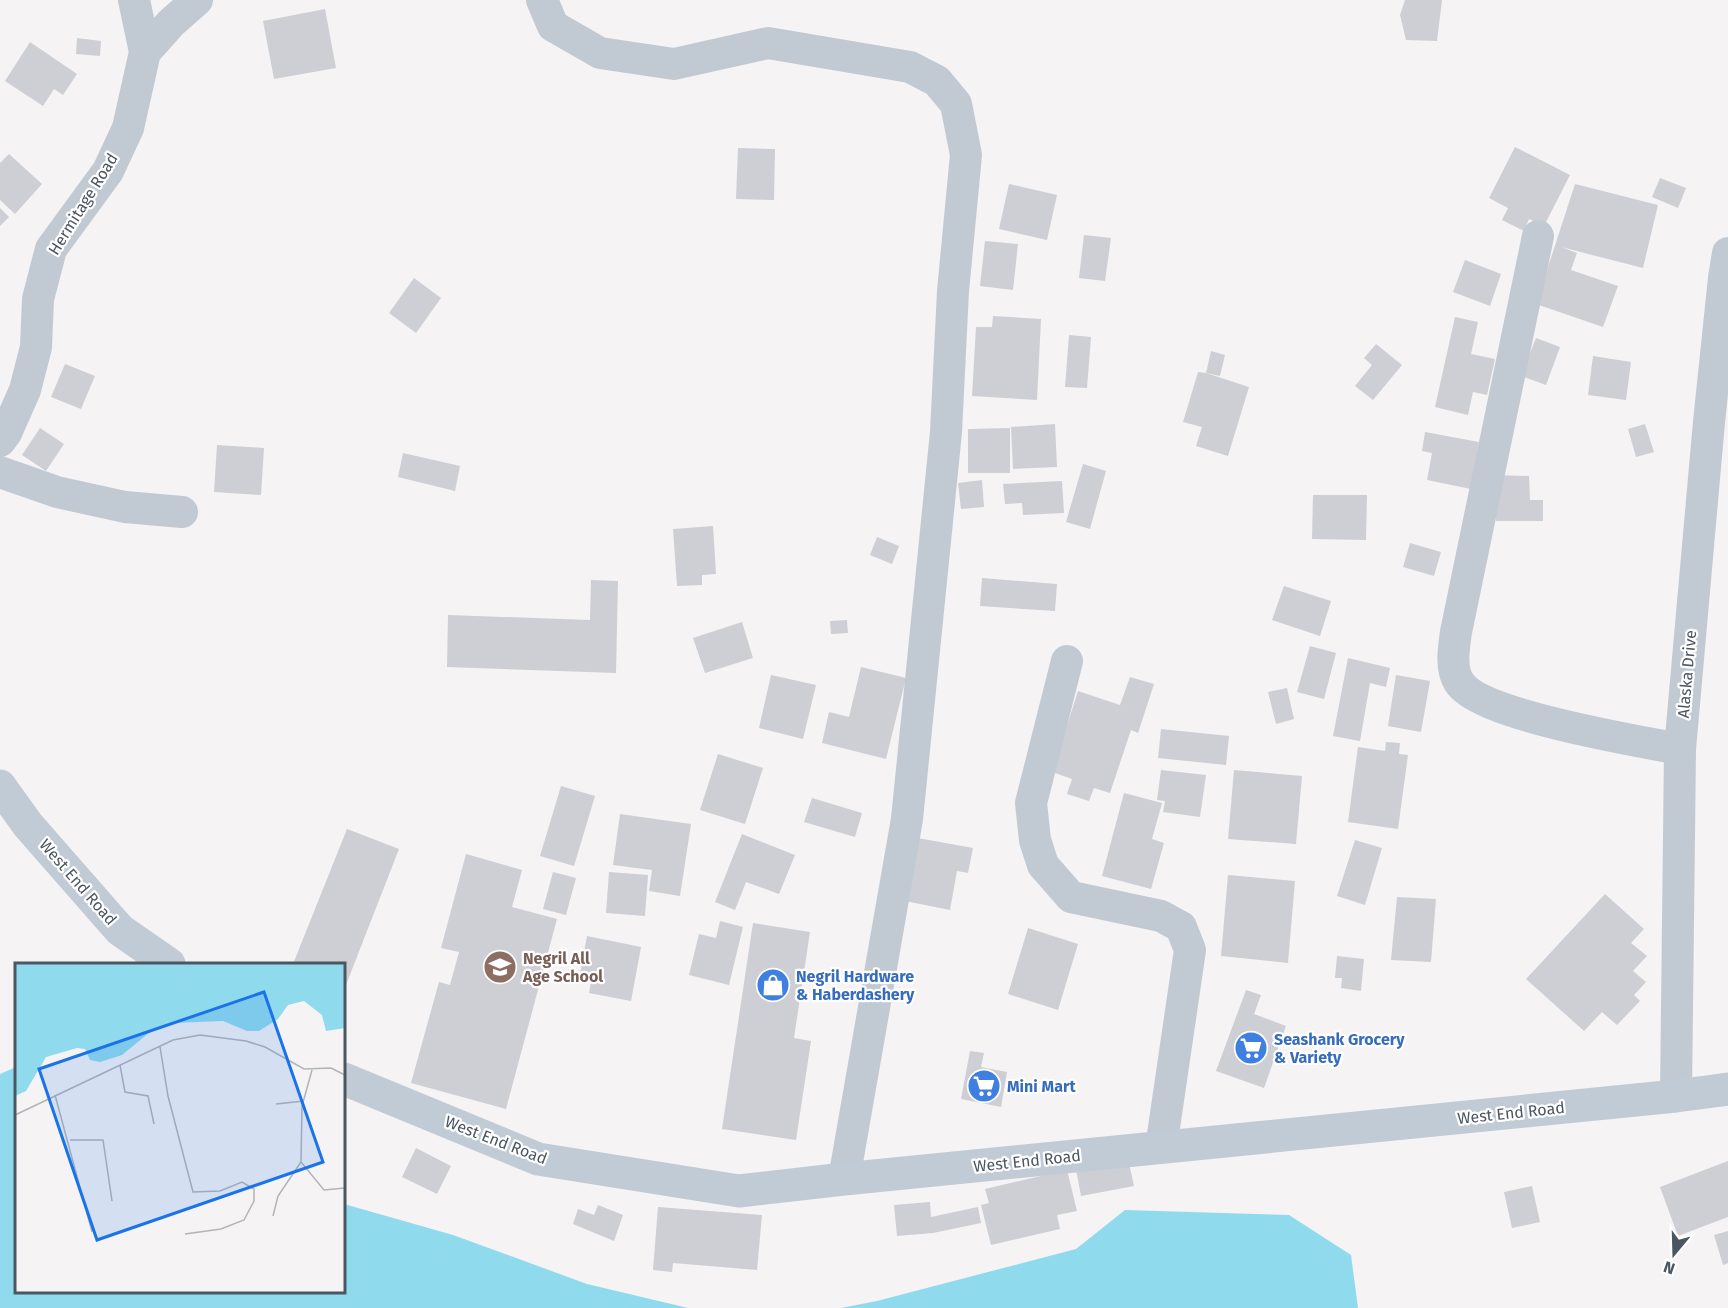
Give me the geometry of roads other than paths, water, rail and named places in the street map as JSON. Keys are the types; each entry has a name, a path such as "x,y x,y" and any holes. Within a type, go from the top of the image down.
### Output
{"main road":[{"name":"West End Road","path":"0,786 28,825 120,930 168,963"},
{"name":"West End Road","path":"345,1079 538,1159 739,1191 1728,1089"}],"street":[{"name":"Hermitage Road","path":"0,441 6,433 25,390 36,346 38,299 51,249 108,171 128,128 145,52 134,0"},
{"path":"145,52 171,22 197,0"},
{"path":"542,0 553,26 600,53 674,64 768,43 910,67 937,81 956,104 966,155 954,280 946,432 907,819 844,1179"},
{"path":"1538,236 1456,632 1453,656 1455,671 1458,681 1476,697 1537,719 1680,750"},
{"name":"Alaska Drive","path":"1676,1096 1680,750 1710,411 1728,253"},
{"path":"0,472 57,492 102,502 125,507 182,512"},
{"path":"1066,661 1031,803 1035,840 1043,865 1071,897 1161,916 1181,927 1190,950 1161,1148"}],"water":[{"path":"15,1067 15,1293 345,1293 345,1204 453,1235 587,1284 688,1308 0,1308 0,1074"},
{"path":"1125,1210 1289,1215 1351,1255 1358,1308 841,1308 877,1301 1076,1249"}],"place":[{"name":"Negril All Age School","path":"500,967"},
{"name":"Negril Hardware & Haberdashery","path":"773,985"},
{"name":"Seashank Grocery & Variety","path":"1251,1048"},
{"name":"Mini Mart","path":"984,1086"}]}
